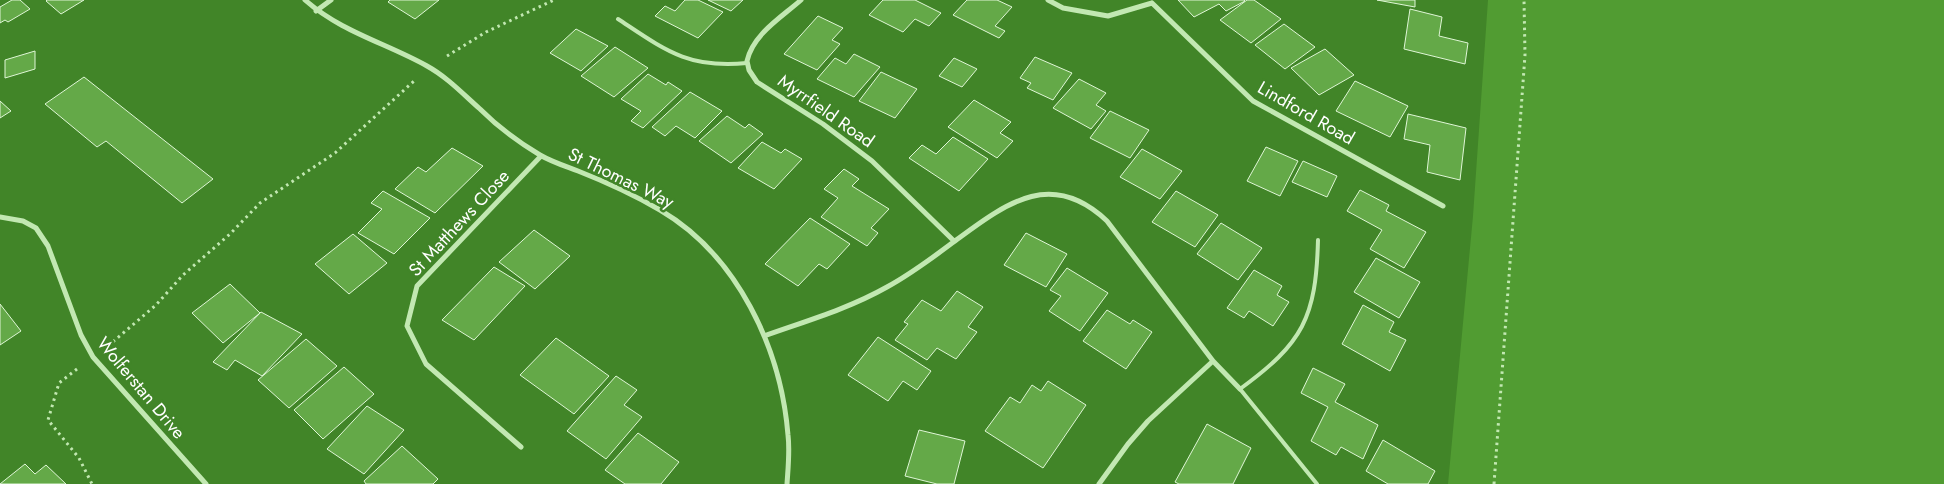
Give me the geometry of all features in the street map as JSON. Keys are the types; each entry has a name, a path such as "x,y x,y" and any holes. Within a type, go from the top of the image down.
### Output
{"street":[{"name":"St Thomas Way","path":"305,0 316,11 358,36 430,68 488,117 541,156 640,200 670,216 693,233 711,251 731,275 748,302 764,336 775,370 788,432 787,484"},
{"path":"316,11 331,0"},
{"path":"747,63 750,48 801,0"},
{"path":"1048,0 1063,8 1108,16 1153,2"},
{"name":"Lindford Road","path":"1153,2 1253,101 1444,206"},
{"name":"Myrrfield Road","path":"747,63 751,75 757,82 816,119 872,161 954,241"},
{"name":"St Matthews Close","path":"521,447 426,364 407,326 417,286 541,156"},
{"path":"764,336 874,294 997,212 1019,200 1037,196 1057,196 1085,203 1096,209 1214,361 1240,389"},
{"name":"Wolferstan Drive","path":"0,216 23,221 36,228 48,246 81,335 93,357 206,484"},
{"path":"1099,484 1122,451 1148,421 1214,361"}],"lane":[{"path":"618,19 665,49 688,60 725,65 747,63"},
{"path":"1317,484 1240,389 1282,357 1299,336 1309,316 1316,293 1318,240"}],"path":[{"path":"92,484 77,455 48,420 59,384 156,305 183,275 230,234 260,203 335,153 430,68 486,32 554,0"},
{"path":"1494,484 1525,55 1524,0"}],"green space":[{"path":"1488,0 1944,0 1944,484 1448,484 1473,216"}],"building":[{"path":"12,0 20,0 30,9 8,22 5,20 0,23 0,7"},
{"path":"47,0 84,0 61,14"},
{"path":"390,0 439,0 415,19 388,2"},
{"path":"685,0 698,0 723,12 698,38 655,16 665,6 675,11"},
{"path":"708,0 743,0 731,11"},
{"path":"883,0 915,0 941,13 929,26 915,19 903,32 869,15"},
{"path":"967,0 997,0 1012,7 995,26 1005,31 999,38 953,15"},
{"path":"1178,0 1245,1 1226,11 1219,4 1194,17"},
{"path":"1247,0 1254,0 1281,19 1251,43 1220,20"},
{"path":"1377,0 1415,0 1415,7"},
{"path":"1410,9 1442,17 1439,36 1468,43 1465,64 1404,49"},
{"path":"818,16 843,28 832,40 840,44 817,70 784,54"},
{"path":"1284,24 1315,47 1285,69 1255,45"},
{"path":"576,29 608,46 581,71 550,53"},
{"path":"615,47 648,68 614,97 581,76"},
{"path":"1325,49 1354,75 1319,95 1291,68"},
{"path":"35,51 35,69 5,78 5,60"},
{"path":"854,54 880,67 854,97 817,79 835,58 846,64"},
{"path":"1035,57 1072,73 1053,100 1027,88 1031,83 1020,78"},
{"path":"954,58 977,69 962,87 939,76"},
{"path":"881,72 917,89 895,118 859,101"},
{"path":"648,74 666,85 668,82 682,91 643,128 631,121 641,111 621,99"},
{"path":"84,77 213,179 182,203 106,141 97,147 45,104"},
{"path":"1079,79 1106,93 1096,105 1106,111 1091,129 1053,108"},
{"path":"1355,81 1408,106 1390,137 1336,111"},
{"path":"690,92 722,111 695,138 676,126 665,136 652,127"},
{"path":"974,100 1011,122 1000,133 1013,141 997,158 948,127"},
{"path":"0,101 11,111 0,118"},
{"path":"1110,111 1149,130 1130,158 1090,138"},
{"path":"1408,114 1466,128 1460,180 1427,172 1430,145 1404,139"},
{"path":"727,116 745,128 749,124 763,134 731,163 699,141"},
{"path":"953,137 988,159 959,191 909,158 922,145 936,154"},
{"path":"762,142 781,153 785,149 802,159 774,189 738,168"},
{"path":"1266,147 1298,161 1280,196 1247,181"},
{"path":"452,148 483,166 435,213 395,189 418,167 426,172"},
{"path":"1142,149 1182,171 1160,199 1120,177"},
{"path":"1303,161 1337,176 1327,197 1292,182"},
{"path":"844,169 859,179 852,186 889,209 871,228 878,233 867,246 821,217 838,198 824,189"},
{"path":"1360,190 1389,205 1386,211 1426,232 1404,268 1370,249 1382,230 1347,211"},
{"path":"383,191 430,218 394,254 358,233 382,209 371,203"},
{"path":"1176,191 1218,215 1195,247 1152,222"},
{"path":"810,218 850,244 827,269 819,264 798,286 765,264"},
{"path":"1221,223 1262,248 1238,280 1197,254"},
{"path":"534,230 570,256 535,289 499,262"},
{"path":"1026,233 1067,254 1046,287 1004,265"},
{"path":"353,234 387,263 349,294 315,264"},
{"path":"1376,258 1420,282 1399,318 1354,292"},
{"path":"494,267 525,286 474,340 442,320"},
{"path":"1067,268 1108,293 1080,331 1049,311 1061,296 1050,290"},
{"path":"1254,270 1282,286 1277,295 1289,302 1273,326 1249,311 1244,318 1227,308"},
{"path":"230,284 260,313 223,343 192,313"},
{"path":"957,291 983,307 968,327 977,332 956,359 937,348 927,360 895,340 908,324 904,322 922,300 941,311"},
{"path":"0,304 21,331 0,345"},
{"path":"1363,305 1394,322 1389,332 1406,340 1390,371 1342,344"},
{"path":"1107,310 1130,324 1133,320 1152,332 1126,369 1083,341"},
{"path":"261,312 302,334 262,376 235,360 227,370 213,362"},
{"path":"878,337 931,371 917,390 903,381 888,401 848,375"},
{"path":"556,338 609,376 574,414 520,375"},
{"path":"306,339 337,366 289,408 258,380"},
{"path":"344,367 374,394 323,439 294,410"},
{"path":"1313,368 1345,384 1335,402 1378,425 1363,459 1341,447 1336,455 1311,441 1328,407 1301,393"},
{"path":"616,376 637,390 624,405 642,417 606,459 567,431"},
{"path":"1048,381 1086,405 1043,468 985,431 1010,397 1020,403 1032,385 1041,391"},
{"path":"367,406 404,430 364,474 327,449"},
{"path":"1207,424 1251,448 1233,484 1179,484 1175,482"},
{"path":"919,430 965,441 954,484 937,484 905,476"},
{"path":"638,433 679,462 661,484 625,484 605,470"},
{"path":"1383,440 1435,471 1428,484 1388,484 1366,471"},
{"path":"402,446 438,479 433,484 366,484 364,481"},
{"path":"25,464 35,474 46,465 66,484 0,484"}]}
